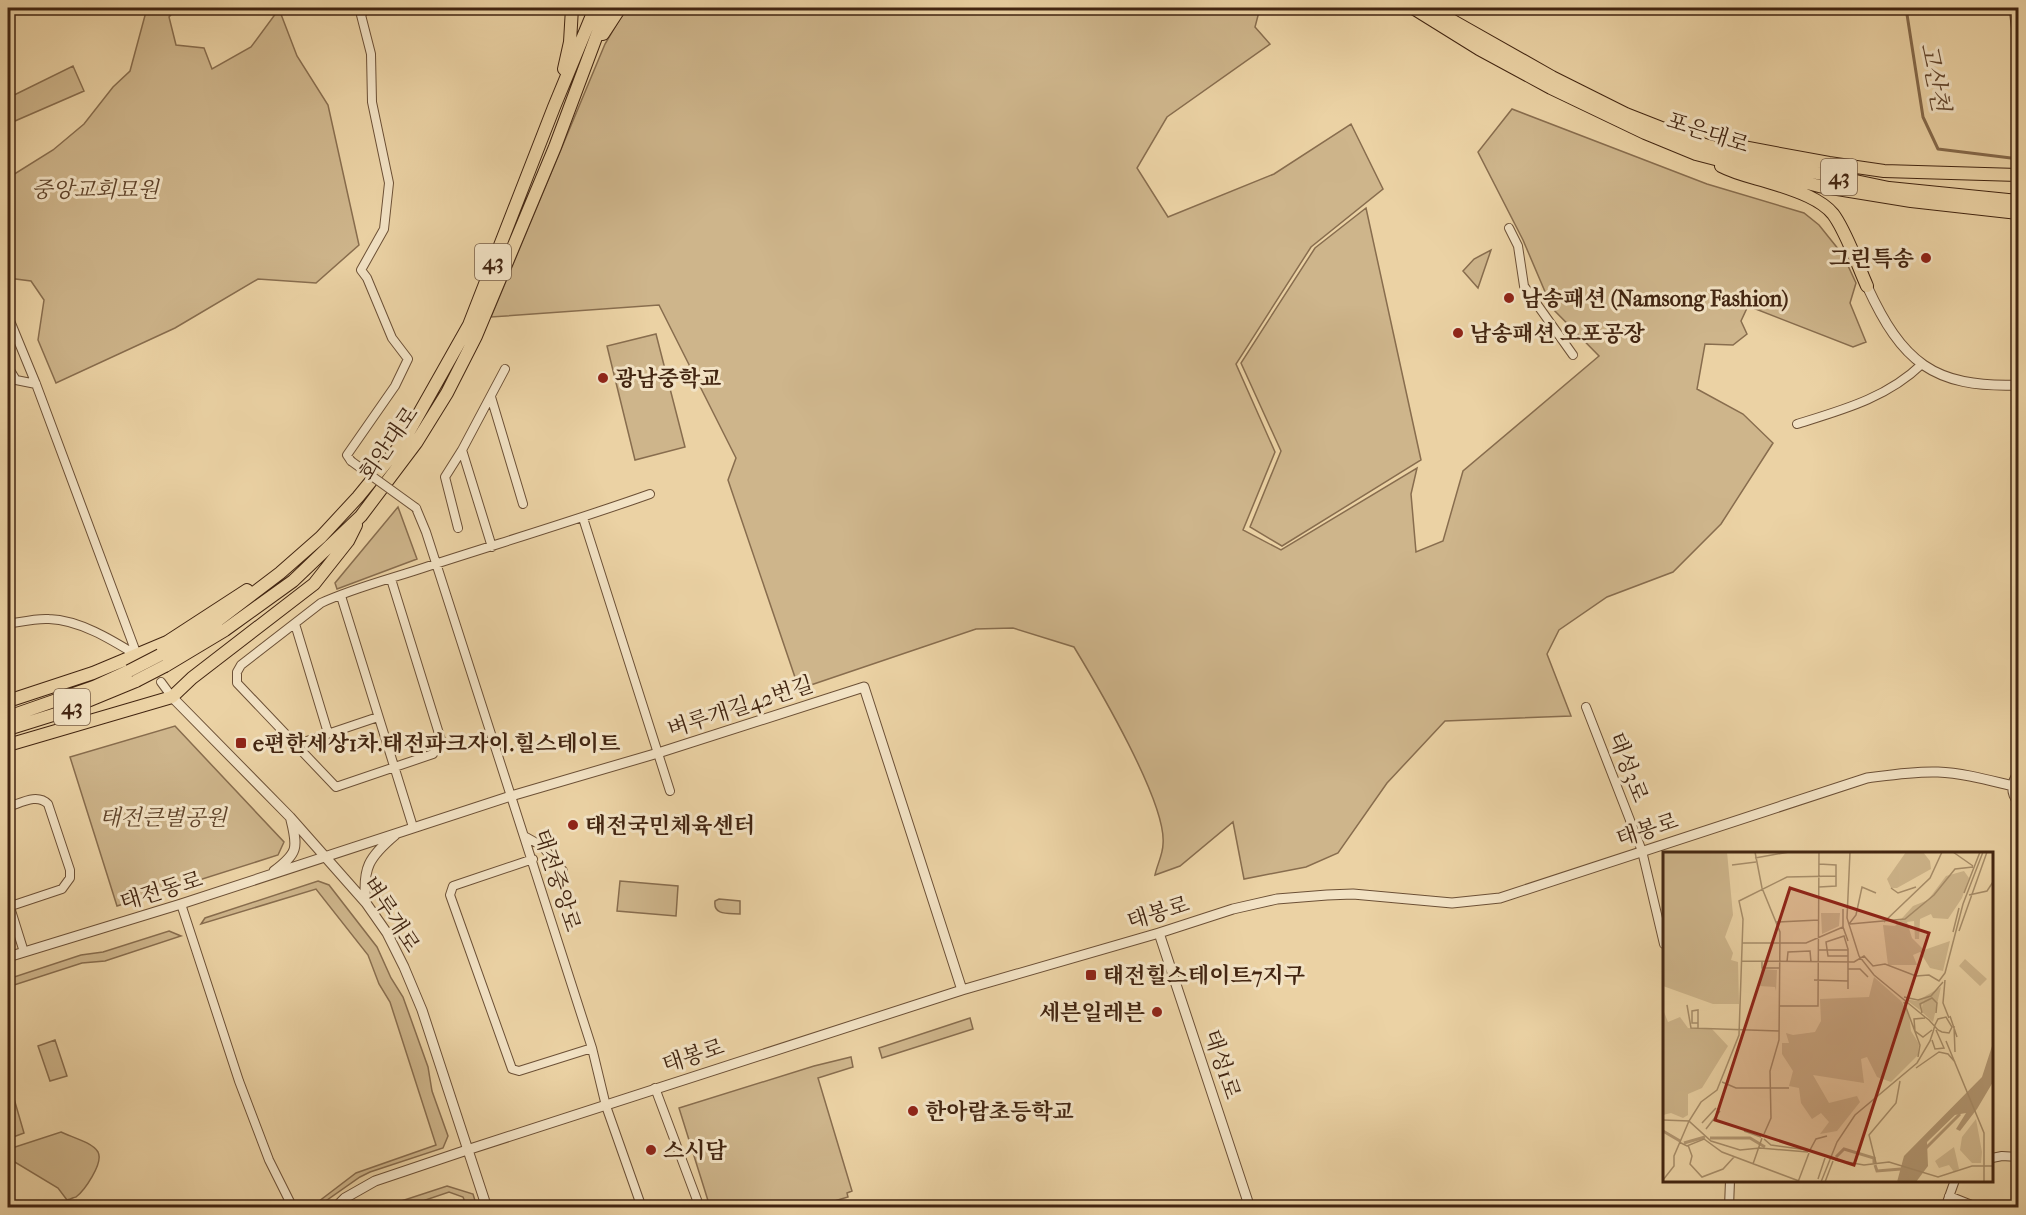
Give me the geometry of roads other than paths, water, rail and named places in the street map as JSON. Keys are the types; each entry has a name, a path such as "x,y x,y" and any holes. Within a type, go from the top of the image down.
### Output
{"highway":[{"path":"560,93 570,42 572,8"},
{"name":"회안대로","path":"163,660 272,579 321,537 358,497 403,442 469,325 594,8"},
{"name":"회안대로","path":"163,660 225,630 293,581 361,516 416,443 447,393 476,336 536,194 607,8"},
{"path":"591,52 620,8"},
{"name":"포은대로","path":"1413,8 1479,49 1551,88 1645,133 1696,153 1819,186 1911,201 2018,207"},
{"name":"포은대로","path":"1433,8 1552,78 1626,114 1705,145 1779,165 1858,182 2018,207"},
{"path":"1666,130 1782,155 1884,171 2019,175"},
{"path":"1696,153 1731,171 1776,184 1823,205 1833,214 1840,226 1867,286"},
{"path":"8,700 140,657 167,642 256,584 320,527 358,497"},
{"path":"8,745 172,698 192,678 314,584 348,542 361,516"},
{"name":"43","path":"8,729 56,714 163,660"},
{"name":"43","path":"8,717 132,676"}],"street":[{"name":"태전중앙로","path":"366,8 361,15 371,54 372,102 389,183 384,229 361,270 367,278 392,338 408,359 395,386 347,455 416,508 533,859 592,1048 606,1106 642,1208"},
{"path":"2014,8 2019,41"},
{"path":"1509,228 1518,246 1524,286 1573,355"},
{"path":"1867,286 1881,317 1893,336 1922,364 1957,381 1993,386 2019,385"},
{"path":"8,316 140,657"},
{"path":"1797,424 1864,403 1902,381 1922,364"},
{"path":"8,367 16,380 36,384"},
{"path":"458,528 445,477 505,369"},
{"path":"491,397 523,504"},
{"path":"462,450 492,547"},
{"path":"391,579 441,740 433,754 336,788 237,683 237,672 241,665 321,603 391,579 436,564 583,518 651,494"},
{"path":"583,518 670,791"},
{"path":"341,596 413,827"},
{"path":"8,624 47,618 64,620 81,625 140,657"},
{"path":"295,624 328,733"},
{"path":"161,682 172,698"},
{"name":"벼루개길42번길","path":"324,857 511,796 658,753 864,687 962,990"},
{"name":"벼루개로","path":"172,698 290,817 366,903 387,933 413,987 430,1033 487,1208"},
{"name":"태성3로","path":"1586,707 1642,851 1663,936"},
{"path":"295,746 378,717"},
{"name":"태봉로","path":"335,1208 345,1198 375,1181 467,1150 962,990 1159,933 1233,909 1303,896 1353,894 1452,903 1500,898 1867,778 1915,772 1937,772 1960,774 2013,786"},
{"path":"2019,774 2013,786 2013,792 2019,802"},
{"path":"8,807 34,799 48,804 70,870 70,878 62,889 8,905 24,952"},
{"path":"266,877 295,851 296,840 290,817"},
{"path":"366,903 365,875 371,857 399,832"},
{"path":"525,837 542,846 563,871"},
{"name":"태전동로","path":"8,957 324,857"},
{"path":"533,859 453,886 450,894 512,1069 519,1071 592,1048"},
{"path":"181,904 238,1081 269,1160 293,1208"},
{"name":"태성1로","path":"1159,933 1250,1208"},
{"path":"655,1088 700,1208"},
{"path":"1993,1158 2019,1157"},
{"path":"1729,1208 1730,1182"},
{"path":"1945,1208 1954,1182"},
{"path":"1949,1196 1979,1208"}],"waterway":[{"name":"고산천","path":"1906,8 1923,117 1938,149 2011,158"}],"place":[{"name":"그린특송","path":"1926,258"},
{"name":"남송패션 (Namsong Fashion)","path":"1509,298"},
{"name":"남송패션 오포공장","path":"1458,333"},
{"name":"광남중학교","path":"603,378"},
{"name":"e편한세상1차.태전파크자이.힐스테이트","path":"241,743"},
{"name":"태전국민체육센터","path":"573,825"},
{"name":"태전힐스테이트7지구","path":"1091,975"},
{"name":"세븐일레븐","path":"1157,1012"},
{"name":"한아람초등학교","path":"913,1111"},
{"name":"스시담","path":"651,1150"}],"park label":[{"name":"중앙교회묘원","path":"95,189"},
{"name":"태전큰별공원","path":"163,817"}]}
